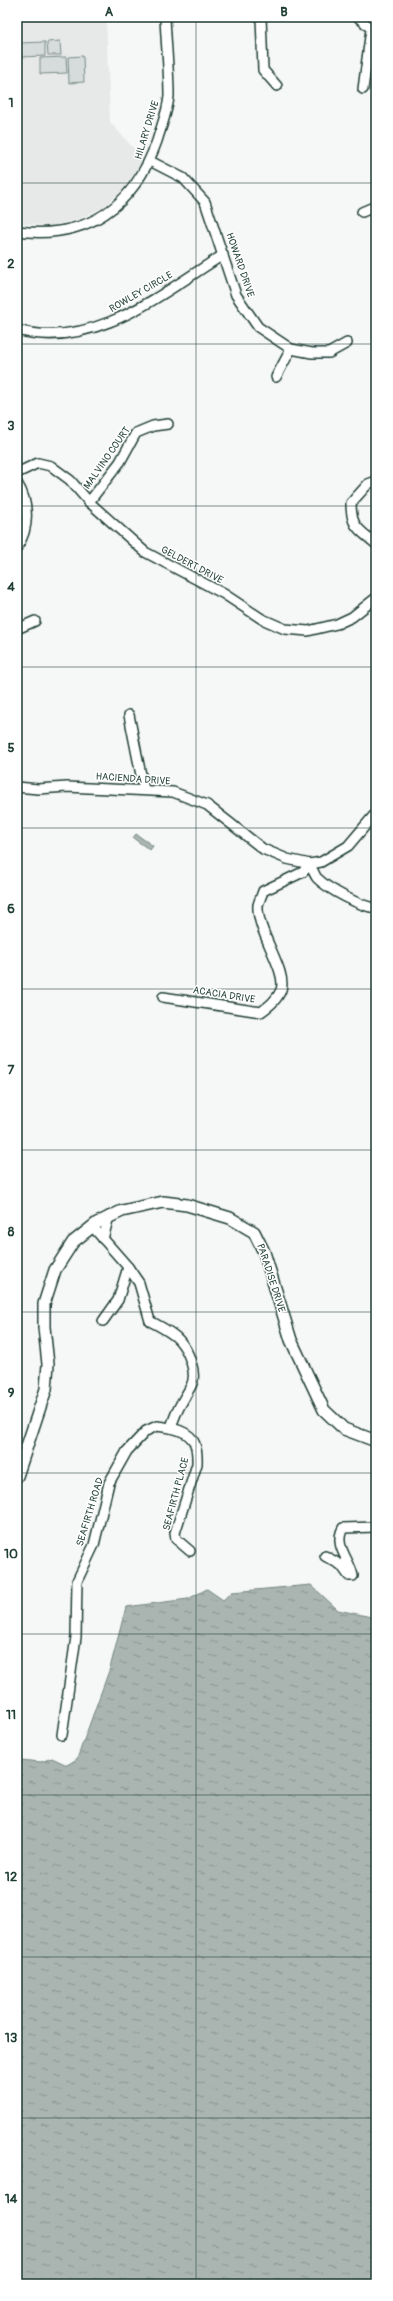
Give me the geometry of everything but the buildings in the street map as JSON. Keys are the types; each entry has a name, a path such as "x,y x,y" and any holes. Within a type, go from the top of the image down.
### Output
{"street":[{"name":"HILARY DRIVE","path":"17,231 62,231 79,226 100,216 131,192 150,161 169,96 165,17"},
{"path":"261,17 263,70 277,86"},
{"path":"358,17 373,31 363,88"},
{"name":"HOWARD DRIVE","path":"150,161 183,178 206,202 213,219 236,295 244,309 258,327 291,349 312,354 329,353 347,343"},
{"path":"362,212 376,206"},
{"name":"ROWLEY CIRCLE","path":"17,330 39,336 59,335 86,331 106,324 128,314 223,255"},
{"path":"276,377 291,349"},
{"name":"MALVINO COURT","path":"89,502 120,462 136,433 153,426 168,424"},
{"name":"GELDERT DRIVE","path":"17,473 38,463 51,466 70,480 89,502 145,552 224,594 262,619 285,629 308,631 337,624 352,617 376,598"},
{"path":"376,481 368,484 358,493 351,503 351,510 354,526 376,544"},
{"path":"17,483 26,502 27,517 22,539 17,547"},
{"path":"17,629 35,621"},
{"path":"129,715 144,790"},
{"name":"HACIENDA DRIVE","path":"17,787 173,792 207,805 263,850 287,860 310,864 321,862 348,846 376,814"},
{"path":"310,864 317,878 328,886 345,897 376,908"},
{"name":"ACACIA DRIVE","path":"163,997 261,1012 274,1003 282,989 280,974 260,925 258,905 263,891 303,872 310,864"},
{"name":"PARADISE DRIVE","path":"17,1476 46,1389 48,1364 44,1315 46,1295 53,1275 65,1252 92,1226 109,1216 145,1204 168,1202 230,1218 254,1232 264,1252 291,1340 324,1410 344,1429 376,1441"},
{"path":"103,1239 109,1216"},
{"path":"92,1226 128,1267 139,1283 150,1321 178,1339 186,1351 194,1375 192,1384 177,1407 171,1428"},
{"path":"103,1321 118,1300 128,1267"},
{"name":"SEAFIRTH ROAD","path":"62,1735 76,1637 77,1581 94,1545 109,1483 127,1451 146,1431 157,1426 171,1428"},
{"name":"SEAFIRTH PLACE","path":"171,1428 189,1434 194,1441 198,1453 197,1464 175,1532 176,1539 181,1545 190,1551"},
{"path":"325,1556 340,1565 349,1576 353,1576 340,1547 341,1532 343,1528 376,1527"}],"shaded area":[{"path":"17,17 106,17 110,122 144,160 130,183 104,207 79,219 65,223 49,226 17,223"},
{"path":"60,41 61,55 48,55 47,42"},
{"path":"45,42 45,56 19,57 19,43"},
{"path":"83,56 84,82 69,83 68,57"},
{"path":"66,57 67,73 40,74 40,58"}],"water":[{"path":"136,834 153,846 150,850 133,838"},
{"path":"311,1585 338,1610 376,1618 376,2284 17,2284 17,1754 20,1760 41,1762 52,1758 67,1765 77,1759 110,1668 126,1607 188,1599 207,1589 223,1600 232,1592"}]}
